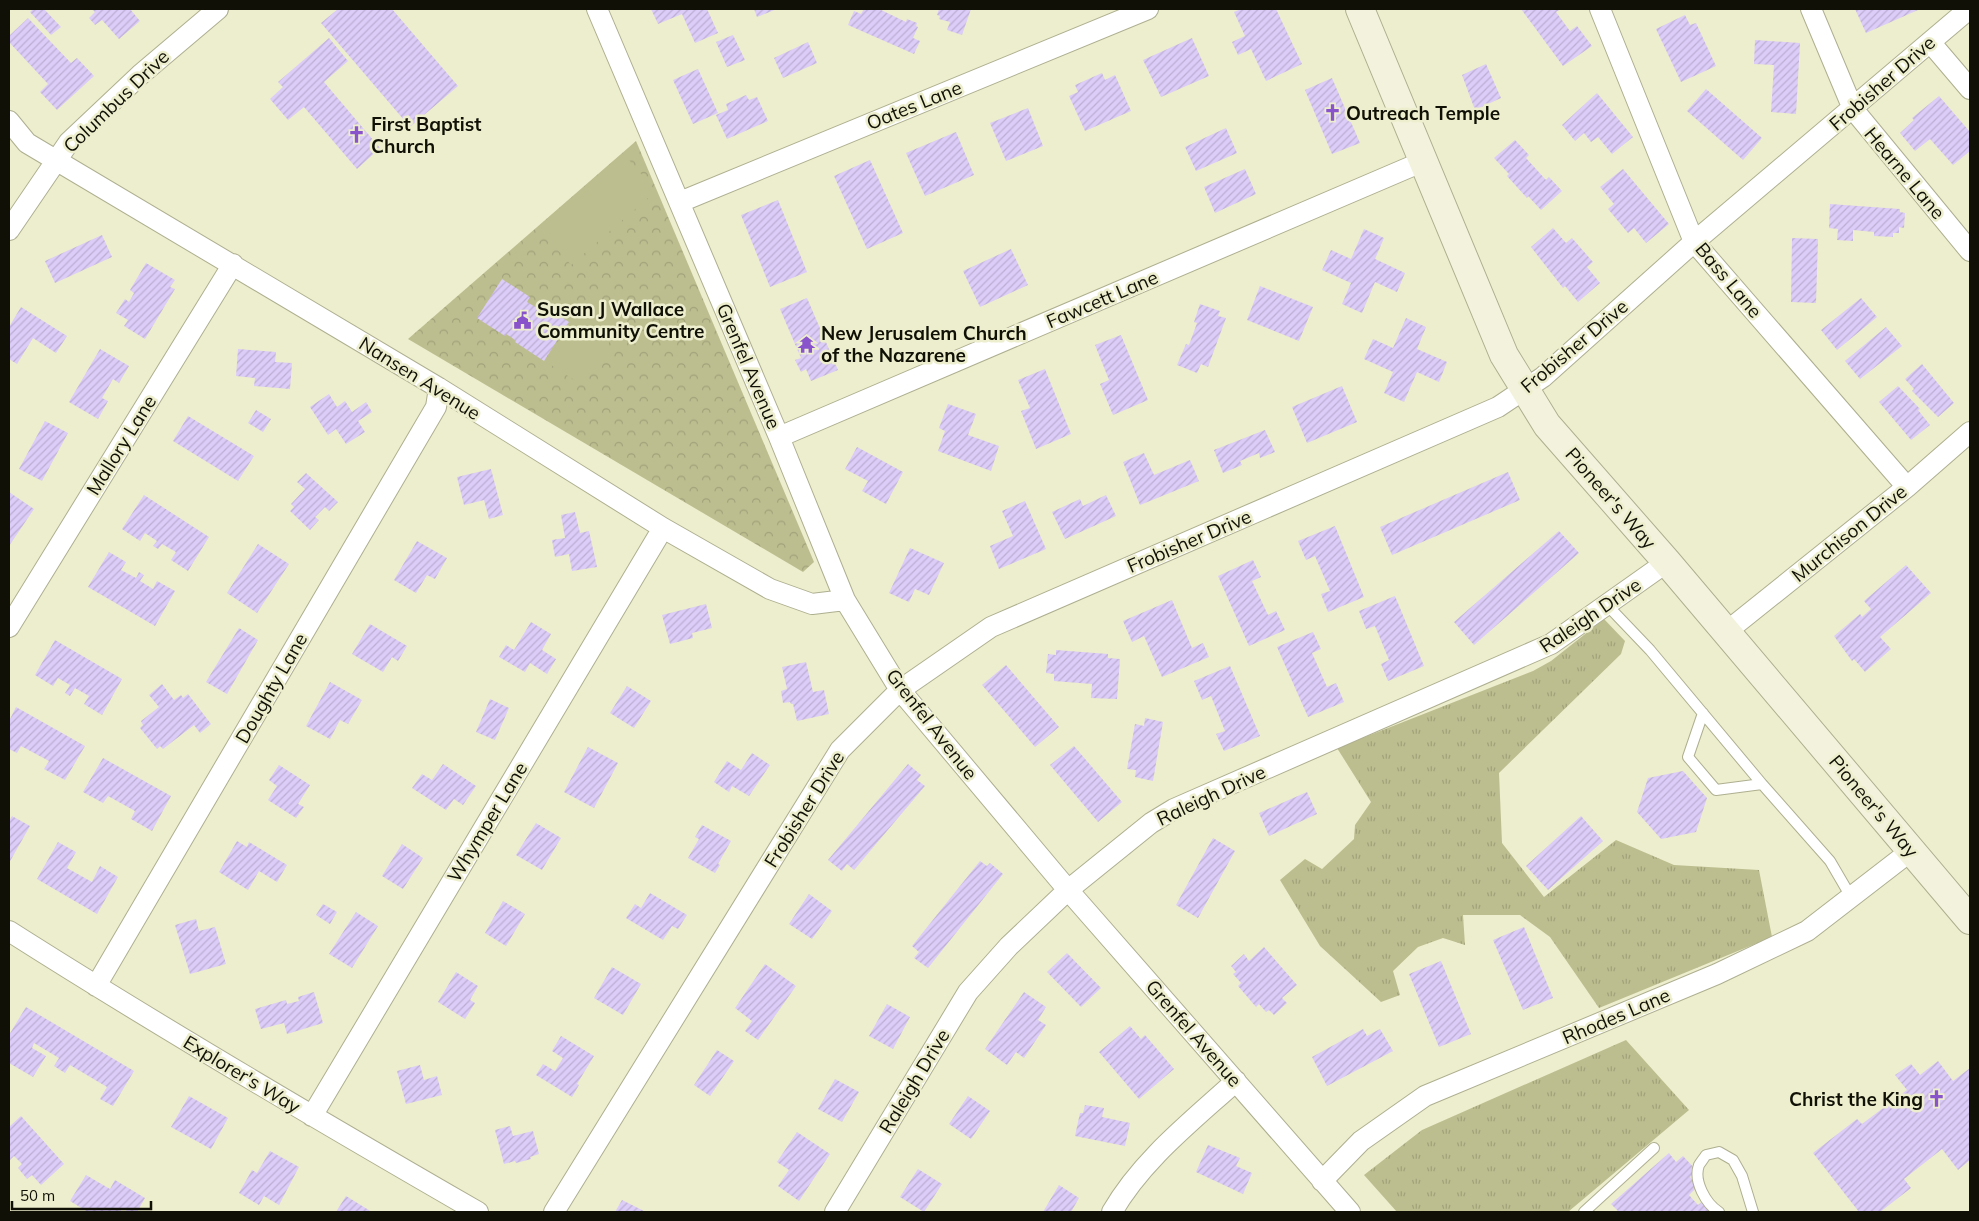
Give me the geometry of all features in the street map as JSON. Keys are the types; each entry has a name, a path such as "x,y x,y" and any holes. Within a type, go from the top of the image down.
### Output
{"main road":[{"name":"Pioneer's Way","path":"1360,9 1504,355 1547,425 1667,562 1970,920"}],"street":[{"name":"Columbus Drive","path":"9,230 69,142 140,75 218,9"},
{"name":"Grenfel Avenue","path":"597,9 779,437 845,600 900,690 1068,890 1350,1212"},
{"name":"Oates Lane","path":"680,202 1148,9"},
{"name":"Bass Lane","path":"1600,9 1694,242 1907,487"},
{"name":"Hearne Lane","path":"1811,9 1852,109 1970,251"},
{"name":"Frobisher Drive","path":"554,1212 840,750 900,690 992,627 1498,406 1525,389 1543,377 1694,242 1969,9"},
{"path":"1930,42 1970,89"},
{"name":"Nansen Avenue","path":"9,121 27,143 439,388 663,528 770,589 812,604 845,600"},
{"name":"Fawcett Lane","path":"779,437 1424,161"},
{"name":"Mallory Lane","path":"9,627 233,264"},
{"name":"Doughty Lane","path":"96,986 436,407 439,388"},
{"name":"Murchison Drive","path":"1726,632 1907,487 1970,432"},
{"name":"Whymper Lane","path":"312,1116 663,528"},
{"name":"Raleigh Drive","path":"835,1212 968,992 1009,946 1068,890 1151,823 1174,809 1552,644 1667,562"},
{"name":"Rhodes Lane","path":"1322,1180 1361,1141 1425,1096 1716,974 1807,931 1912,850"},
{"name":"Explorer's Way","path":"9,931 96,986 312,1116 478,1212"},
{"path":"1112,1212 1121,1197 1149,1161 1236,1081"}],"lane":[{"path":"1607,605 1650,650 1762,784 1830,861 1851,897"},
{"path":"1703,714 1688,757 1716,790 1762,784"},
{"path":"1584,1212 1654,1148"},
{"path":"1719,1212 1710,1206 1697,1180 1699,1166 1706,1155 1720,1152 1733,1160 1742,1176 1750,1212"}],"green space":[{"path":"636,141 814,562 803,572 408,339"},
{"path":"623,153 656,191 571,265 538,227"},
{"path":"587,298 623,321 582,385 545,361"},
{"path":"1604,619 1625,641 1621,654 1499,773 1502,843 1544,897 1616,840 1674,865 1759,870 1772,937 1599,1008 1550,937 1520,915 1463,915 1465,945 1443,938 1418,947 1393,971 1400,995 1381,1002 1320,946 1280,880 1305,859 1322,869 1354,839 1355,825 1371,802 1337,748 1533,671 1551,661"},
{"path":"1626,1040 1689,1110 1568,1212 1397,1212 1364,1175 1422,1130"}],"building":[{"path":"33,9 44,9 61,27 51,35 30,12"},
{"path":"92,9 130,9 140,21 119,39 102,20 95,25 89,18 95,12"},
{"path":"338,9 392,9 458,86 410,127 321,23"},
{"path":"651,9 707,9 718,33 695,43 682,14 658,24"},
{"path":"754,9 777,9 757,17"},
{"path":"864,9 879,9 906,22 907,19 917,23 916,26 918,27 913,38 920,41 914,54 848,25 854,11 861,14"},
{"path":"939,9 971,9 962,35 947,30 950,22 939,19 940,16 937,15"},
{"path":"1241,9 1276,9 1302,64 1266,81 1251,49 1238,55 1232,42 1245,36 1234,12"},
{"path":"1521,9 1561,9 1556,12 1570,31 1577,26 1592,46 1563,66"},
{"path":"1855,9 1918,9 1918,10 1866,33"},
{"path":"1685,15 1690,25 1696,23 1716,66 1681,82 1656,29"},
{"path":"28,18 71,63 77,58 94,76 57,110 40,92 48,84 9,42 9,36"},
{"path":"733,35 745,60 727,67 716,42"},
{"path":"329,38 348,61 324,82 380,148 357,169 304,107 288,120 270,99 283,87 278,82"},
{"path":"1192,38 1209,76 1161,97 1143,60"},
{"path":"1755,40 1800,43 1796,114 1771,112 1774,65 1754,64"},
{"path":"808,42 817,63 783,78 774,58"},
{"path":"1486,64 1501,98 1475,110 1462,75"},
{"path":"698,69 718,113 693,124 673,80"},
{"path":"1102,73 1105,80 1115,75 1131,111 1085,131 1069,96 1078,92 1075,85"},
{"path":"1332,78 1360,143 1332,154 1305,90"},
{"path":"1706,89 1762,138 1743,160 1687,111"},
{"path":"1597,93 1633,137 1612,154 1598,137 1591,142 1584,133 1575,141 1562,125"},
{"path":"746,95 749,100 757,97 768,121 727,139 716,115 728,110 726,104"},
{"path":"1939,96 1970,132 1970,151 1953,165 1930,139 1915,151 1900,133 1914,120 1912,118"},
{"path":"1028,108 1043,146 1006,161 990,123"},
{"path":"1226,128 1237,153 1196,171 1185,147"},
{"path":"956,132 974,175 925,196 906,153"},
{"path":"1515,140 1529,155 1526,158 1546,180 1549,177 1562,191 1541,210 1507,176 1509,174 1494,158"},
{"path":"870,160 903,233 867,249 834,176"},
{"path":"1245,169 1256,194 1215,213 1204,187"},
{"path":"1623,169 1669,224 1646,243 1634,228 1628,233 1608,209 1614,204 1600,187"},
{"path":"778,200 807,272 770,287 741,215"},
{"path":"1830,204 1900,209 1900,212 1905,213 1904,228 1899,227 1899,233 1893,233 1893,237 1874,236 1874,232 1853,230 1853,241 1837,240 1838,229 1829,228"},
{"path":"1553,228 1566,243 1572,238 1593,262 1587,267 1600,283 1578,302 1565,286 1563,288 1531,247"},
{"path":"1364,229 1384,238 1375,259 1405,273 1397,292 1375,282 1362,313 1342,304 1351,283 1322,270 1331,250 1351,259"},
{"path":"102,235 112,257 55,283 45,261"},
{"path":"1792,238 1818,239 1816,303 1791,302"},
{"path":"1011,249 1028,285 980,307 963,271"},
{"path":"146,263 175,280 170,287 175,289 145,339 124,326 128,320 116,313 125,299 129,302 134,293 130,290"},
{"name":"Susan J Wallace Community Centre","path":"502,279 530,297 527,302 537,308 540,304 569,322 544,361 515,342 511,337 506,334 505,336 477,318"},
{"path":"1260,286 1313,307 1299,341 1247,320"},
{"path":"807,298 838,370 811,381 806,369 801,372 795,360 801,358 780,309"},
{"path":"1861,298 1877,317 1837,350 1821,330"},
{"path":"1200,304 1220,311 1218,316 1226,318 1208,367 1201,364 1197,373 1177,365 1186,344 1189,345 1197,323 1194,322"},
{"path":"21,307 67,336 56,353 33,338 17,364 9,359 9,327"},
{"path":"1406,318 1426,327 1417,349 1447,362 1439,382 1417,372 1404,402 1384,393 1393,372 1364,359 1373,339 1393,348"},
{"path":"1886,327 1902,346 1860,379 1845,361"},
{"path":"1121,335 1148,400 1113,415 1100,384 1109,380 1095,345"},
{"path":"100,349 129,366 119,383 113,379 102,398 108,401 98,419 69,402"},
{"path":"238,349 276,352 275,362 292,363 290,389 254,386 255,378 236,376"},
{"path":"1922,364 1954,403 1938,417 1912,391 1914,389 1905,379"},
{"path":"1045,369 1071,434 1036,449 1021,411 1030,408 1018,380"},
{"path":"1342,386 1357,422 1307,443 1292,407"},
{"path":"1898,386 1920,409 1918,410 1930,425 1911,440 1879,402"},
{"path":"329,394 337,407 345,401 352,412 366,402 372,412 358,421 365,432 346,444 336,429 328,435 310,407"},
{"path":"948,404 976,414 968,435 999,446 991,471 938,451 945,431 939,428"},
{"path":"256,410 271,419 263,432 248,423"},
{"path":"188,416 254,456 238,481 173,441"},
{"path":"45,421 68,433 42,481 19,469"},
{"path":"1265,430 1275,452 1260,458 1259,453 1240,461 1242,465 1223,473 1214,450"},
{"path":"857,447 903,472 886,504 862,491 868,481 845,469"},
{"path":"1144,453 1154,475 1190,460 1199,481 1140,505 1123,462"},
{"path":"491,469 503,515 489,519 484,500 464,505 457,477"},
{"path":"1508,472 1520,500 1392,555 1380,527"},
{"path":"306,473 338,502 329,511 325,507 315,517 319,520 310,530 290,511 294,507 291,504 305,489 297,482"},
{"path":"9,492 34,509 9,546"},
{"path":"144,495 209,537 188,571 171,560 176,552 162,544 158,549 153,546 157,541 145,533 140,541 122,529"},
{"path":"1106,495 1116,516 1065,539 1052,512 1080,499 1083,506"},
{"path":"1025,501 1046,549 999,569 990,546 1013,536 1002,511"},
{"path":"575,512 580,533 589,531 597,567 572,571 569,554 555,557 552,540 565,538 561,515"},
{"path":"1335,526 1364,597 1328,612 1321,594 1330,591 1315,556 1306,560 1298,541"},
{"path":"1559,531 1579,553 1474,645 1454,622"},
{"path":"417,541 447,558 435,579 427,575 416,593 394,580"},
{"path":"258,544 289,564 257,613 227,593"},
{"path":"910,548 944,563 929,595 915,589 909,602 889,593"},
{"path":"109,552 126,562 121,570 136,578 139,572 144,575 140,581 153,589 157,581 175,591 155,626 88,587"},
{"path":"1253,560 1261,577 1252,581 1268,615 1276,611 1285,630 1249,646 1218,576"},
{"path":"1906,565 1931,593 1880,637 1891,649 1865,672 1854,659 1852,661 1834,636 1860,614 1862,617 1871,609 1864,601"},
{"path":"1395,596 1424,666 1388,681 1381,664 1389,660 1375,626 1366,629 1359,611"},
{"path":"1172,600 1192,648 1203,643 1209,657 1162,677 1144,636 1132,642 1123,621"},
{"path":"706,604 712,628 692,633 693,638 670,644 662,615"},
{"path":"531,622 551,634 542,650 556,659 547,674 530,663 525,672 499,657 506,645 514,650"},
{"path":"370,624 407,646 398,661 392,657 383,672 352,654"},
{"path":"239,628 258,640 227,694 206,682"},
{"path":"1313,632 1321,649 1312,653 1327,687 1336,683 1344,702 1308,717 1277,647"},
{"path":"55,640 122,679 102,715 84,704 89,696 75,688 70,696 65,693 70,685 58,678 53,686 35,675"},
{"path":"1056,650 1108,654 1108,658 1120,659 1117,699 1091,698 1092,684 1054,681 1054,674 1046,673 1048,654 1056,655"},
{"path":"806,662 813,692 824,690 829,714 797,721 793,704 790,702 783,703 781,691 787,689 782,667"},
{"path":"1006,665 1059,727 1035,747 982,685"},
{"path":"1230,666 1260,736 1224,751 1216,734 1225,731 1211,696 1202,700 1194,681"},
{"path":"330,682 362,700 348,724 340,720 330,739 306,726"},
{"path":"162,684 174,700 181,695 183,698 188,694 211,724 200,733 194,725 163,749 160,746 157,749 140,728 143,725 141,721 159,707 149,695"},
{"path":"627,686 651,701 634,728 610,713"},
{"path":"490,699 509,708 495,740 476,732"},
{"path":"16,707 85,746 65,780 44,769 49,761 21,746 17,753 9,749 9,721"},
{"path":"1145,718 1163,722 1153,781 1135,777 1136,770 1127,769 1135,724 1144,726"},
{"path":"1074,746 1122,802 1098,822 1050,765"},
{"path":"588,747 618,763 594,808 564,792"},
{"path":"752,753 770,765 749,796 732,786 729,792 714,782 727,761 741,770"},
{"path":"103,758 171,796 152,831 131,819 135,811 108,796 103,803 83,792"},
{"path":"443,764 476,786 463,805 454,799 446,810 412,788 422,774 432,780"},
{"path":"908,764 921,775 917,780 925,786 854,870 847,864 842,871 828,860"},
{"path":"279,765 310,785 298,804 304,807 296,818 268,800 277,786 269,780"},
{"path":"1683,771 1707,798 1696,832 1661,839 1637,812 1648,778"},
{"path":"1307,792 1317,814 1269,836 1259,813"},
{"path":"12,816 30,826 9,863 9,821"},
{"path":"1581,816 1603,841 1548,890 1526,866"},
{"path":"536,823 561,838 542,870 516,855"},
{"path":"702,825 731,841 715,873 688,858 699,839 695,837"},
{"path":"1213,838 1235,851 1198,918 1176,905"},
{"path":"237,841 247,847 249,842 287,865 277,882 259,871 248,890 219,872"},
{"path":"58,842 76,852 67,868 92,882 100,866 118,877 97,914 37,879"},
{"path":"402,844 423,858 403,889 382,876"},
{"path":"980,861 987,866 990,863 1003,874 928,968 914,958 919,952 912,946"},
{"path":"650,893 687,915 678,929 672,926 663,940 626,918 635,904 641,908"},
{"path":"809,894 832,911 812,939 789,924"},
{"path":"503,901 525,914 506,946 485,933"},
{"path":"323,904 337,912 330,924 316,915"},
{"path":"356,912 378,926 352,968 329,954"},
{"path":"196,919 199,931 215,927 226,964 190,974 175,925"},
{"path":"1524,927 1553,998 1523,1010 1493,940"},
{"path":"1264,947 1297,985 1282,998 1287,1003 1274,1015 1269,1010 1266,1012 1259,1004 1256,1007 1238,986 1241,983 1233,974 1236,972 1231,966 1244,954 1249,961"},
{"path":"1067,953 1101,988 1081,1007 1047,972"},
{"path":"1441,961 1471,1034 1439,1047 1409,974"},
{"path":"765,964 796,986 758,1040 745,1031 752,1021 735,1008"},
{"path":"612,967 641,984 623,1015 594,998"},
{"path":"456,972 478,986 470,1000 475,1003 465,1019 438,1002"},
{"path":"314,992 323,1023 287,1034 284,1023 261,1029 255,1009 286,1000 287,1004 299,1001 298,997"},
{"path":"1024,992 1046,1007 1038,1020 1046,1025 1024,1058 1016,1052 1007,1065 985,1049"},
{"path":"887,1004 910,1017 893,1049 869,1036"},
{"path":"26,1007 134,1071 113,1106 100,1099 107,1087 70,1065 65,1073 54,1066 59,1058 34,1043 32,1048 46,1056 33,1077 9,1063 9,1035"},
{"path":"1130,1026 1141,1039 1145,1035 1174,1069 1139,1099 1099,1052"},
{"path":"1363,1029 1367,1036 1380,1029 1393,1051 1327,1086 1312,1057"},
{"path":"561,1036 594,1056 577,1084 579,1085 572,1097 536,1075 543,1064 555,1071 563,1058 552,1051"},
{"path":"717,1050 734,1061 710,1096 694,1085"},
{"path":"1938,1061 1953,1081 1970,1068 1970,1160 1958,1170 1942,1149 1904,1179 1911,1188 1880,1212 1859,1212 1813,1153 1857,1119 1862,1124 1907,1090 1895,1075 1911,1064 1920,1075"},
{"path":"420,1065 424,1080 437,1076 442,1095 406,1104 397,1071"},
{"path":"835,1079 859,1092 842,1122 818,1109"},
{"path":"189,1096 228,1118 211,1149 171,1127"},
{"path":"968,1096 990,1111 971,1139 949,1124"},
{"path":"1085,1105 1104,1108 1102,1117 1130,1123 1125,1146 1075,1136 1080,1113 1083,1113"},
{"path":"21,1116 64,1164 41,1185 32,1175 27,1179 18,1168 22,1164 14,1156 9,1159 9,1127"},
{"path":"510,1126 513,1136 533,1131 539,1154 530,1157 531,1159 504,1164 495,1130"},
{"path":"797,1132 830,1154 799,1201 778,1186 789,1170 777,1162"},
{"path":"1208,1145 1240,1158 1236,1166 1252,1173 1243,1194 1196,1172"},
{"path":"270,1151 299,1167 279,1205 264,1196 259,1205 239,1193 252,1170 257,1173"},
{"path":"1669,1153 1676,1162 1683,1156 1697,1171 1690,1177 1698,1186 1689,1195 1698,1205 1703,1201 1713,1212 1619,1212 1611,1204"},
{"path":"918,1169 942,1184 924,1212 900,1197"},
{"path":"86,1175 110,1189 115,1180 145,1198 137,1212 129,1212 122,1208 120,1212 88,1212 70,1201"},
{"path":"1059,1185 1079,1198 1071,1212 1043,1212"},
{"path":"346,1196 372,1212 336,1212"},
{"path":"622,1200 646,1212 615,1212"}],"place":[{"name":"Outreach Temple","path":"1332,113"},
{"name":"First Baptist Church","path":"357,135"},
{"name":"Susan J Wallace Community Centre","path":"523,320"},
{"name":"New Jerusalem Church of the Nazarene","path":"807,344"},
{"name":"Christ the King","path":"1937,1099"}]}
